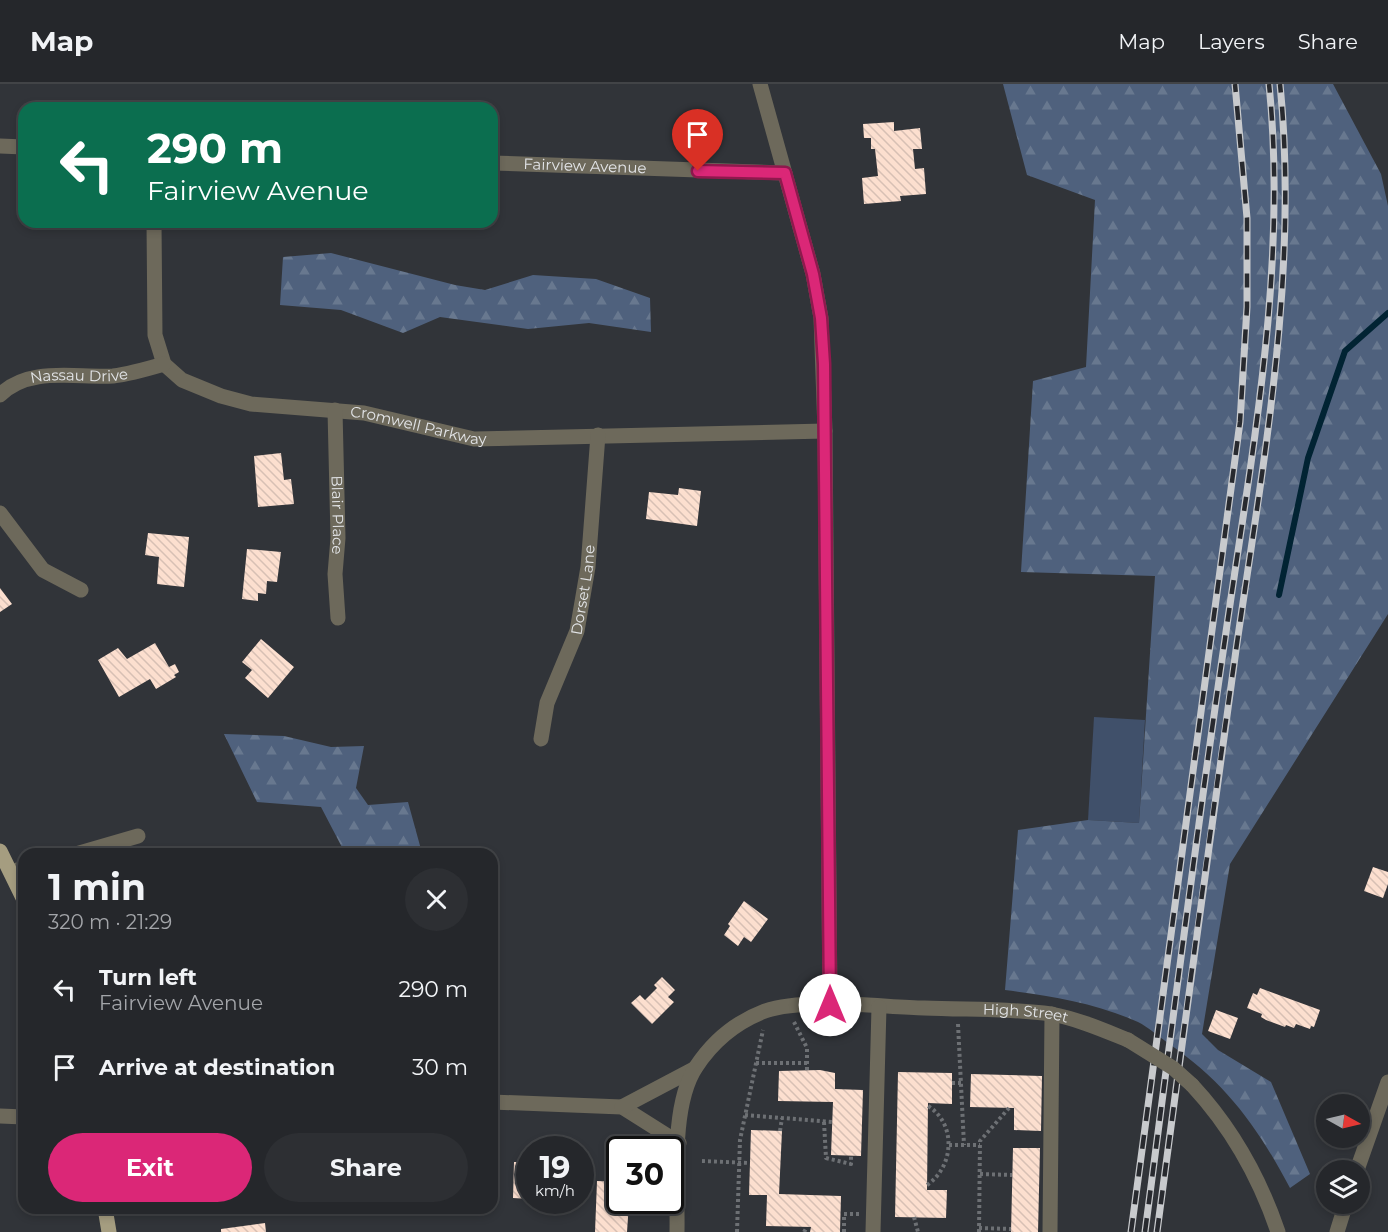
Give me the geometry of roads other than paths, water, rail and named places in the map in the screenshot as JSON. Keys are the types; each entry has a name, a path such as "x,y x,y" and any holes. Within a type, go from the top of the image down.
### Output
{"main road":[{"path":"0,850 18,870"},
{"path":"106,1214 109,1232"}],"street":[{"path":"760,84 813,274 821,318 825,431 830,1005"},
{"path":"0,146 18,147"},
{"name":"Fairview Avenue","path":"498,163 785,173"},
{"path":"154,228 155,335 164,364"},
{"name":"Cromwell Parkway","path":"164,364 182,380 221,396 251,404 373,415 474,439 825,431"},
{"name":"Nassau Drive","path":"0,395 17,381 32,376 114,376 164,364"},
{"name":"Blair Place","path":"335,410 338,538 335,574 338,618"},
{"name":"Dorset Lane","path":"542,739 547,703 577,631 588,567 598,435"},
{"path":"0,513 43,570 81,590"},
{"path":"97,848 138,836"},
{"name":"High Street","path":"622,1107 694,1069 723,1035 742,1021 768,1010 830,1005 1052,1014 1096,1027 1128,1040 1173,1068 1192,1085 1219,1115 1248,1160 1278,1232"},
{"path":"873,1232 879,1007"},
{"path":"1050,1232 1052,1014"},
{"name":"High Street","path":"680,1136 682,1108 694,1069"},
{"path":"1361,1160 1388,1082"},
{"path":"498,1102 622,1107 668,1136"},
{"path":"0,1116 18,1117"},
{"name":"High Street","path":"677,1214 677,1232"},
{"path":"1337,1232 1343,1214"}],"waterway":[{"path":"1279,595 1308,458 1345,351 1388,313"}],"railway":[{"path":"1131,1232 1240,422 1247,307 1247,218 1235,84"},
{"path":"1145,1232 1204,787 1264,362 1274,223 1274,153 1269,84"},
{"path":"1157,1232 1275,368 1282,297 1285,226 1285,155 1280,84"}]}
